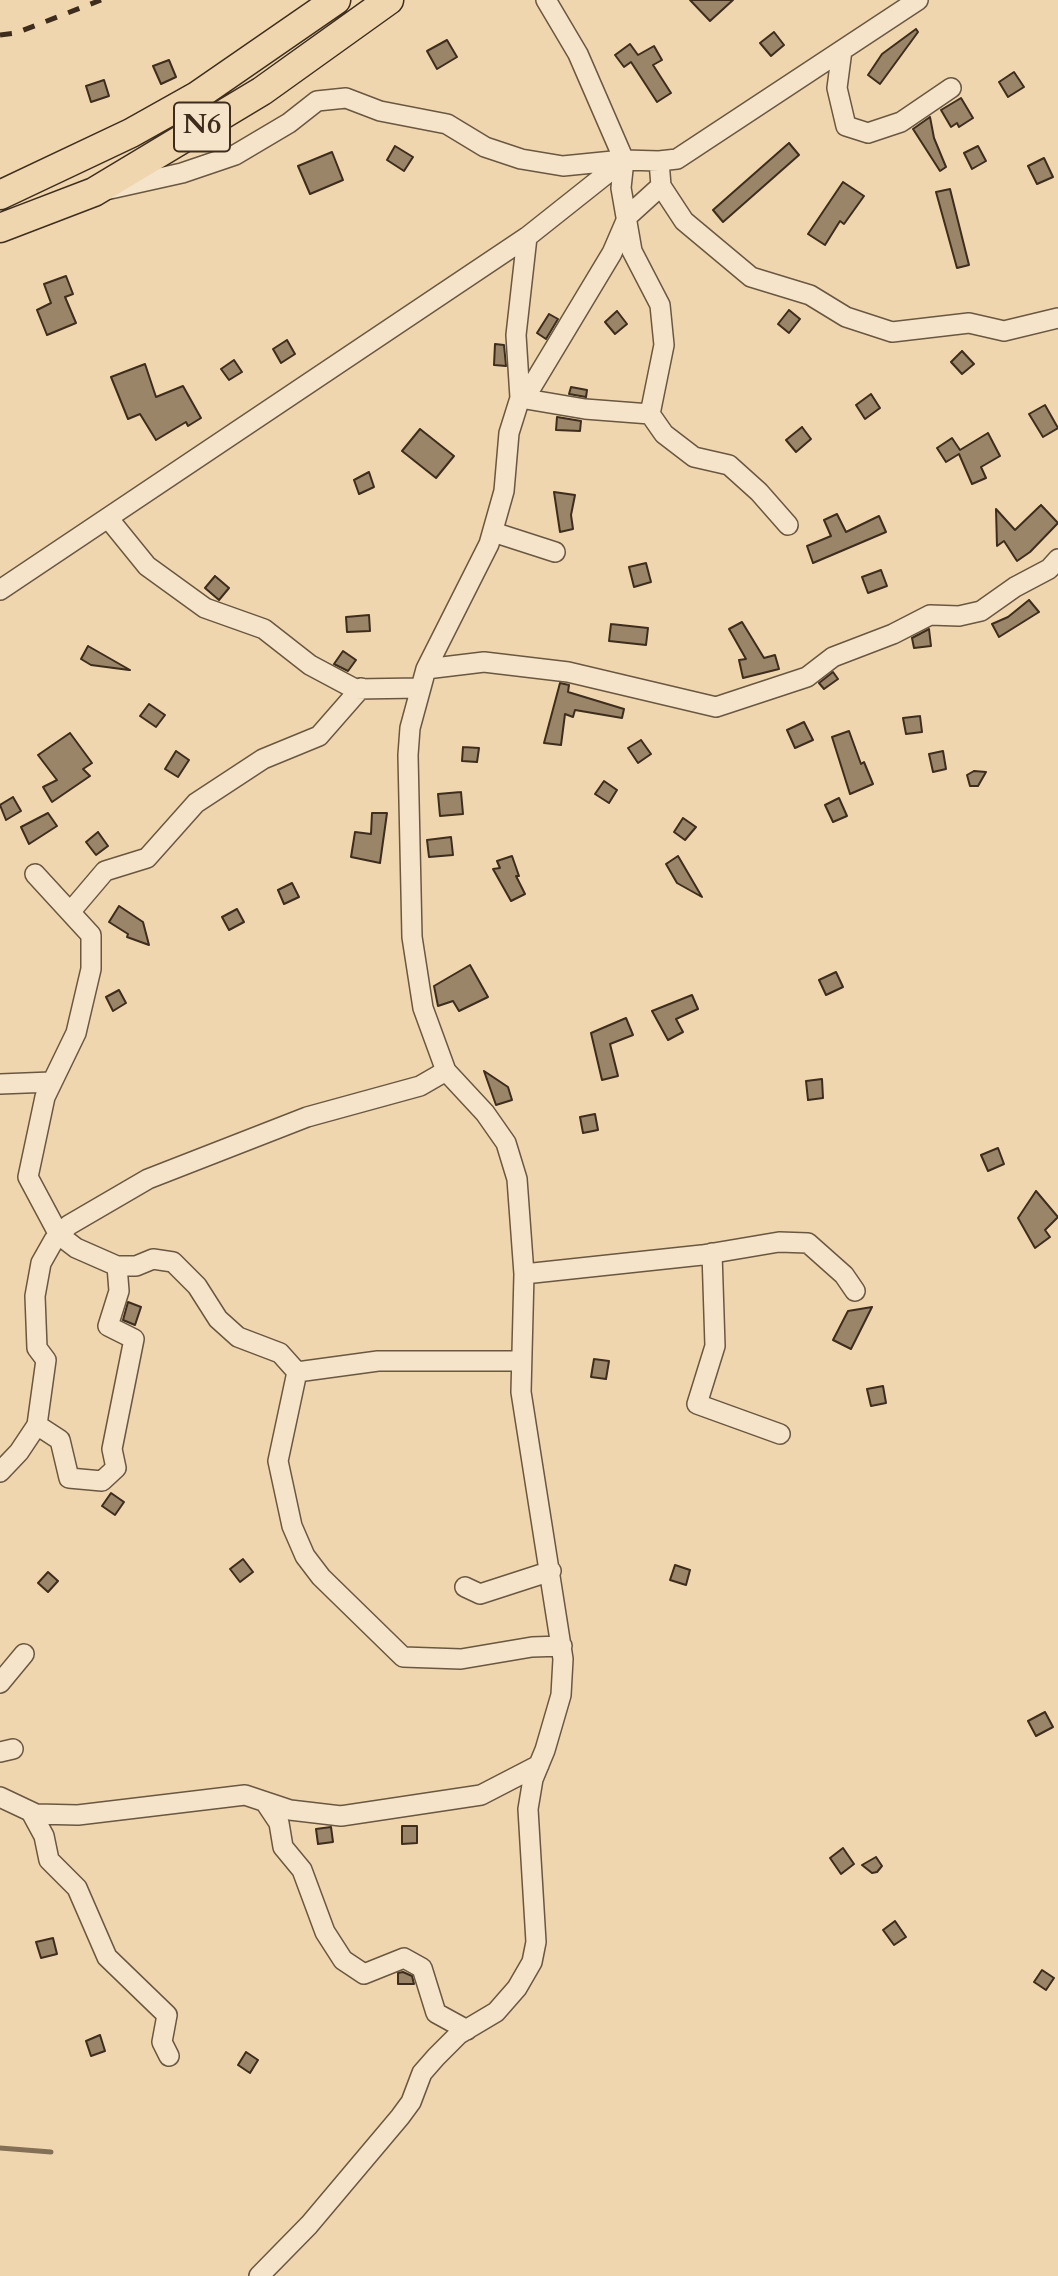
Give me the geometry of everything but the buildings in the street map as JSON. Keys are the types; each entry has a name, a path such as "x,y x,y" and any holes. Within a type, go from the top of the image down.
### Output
{"highway":[{"name":"N6","path":"0,195 119,139 197,96 336,0"},
{"name":"N6","path":"0,228 94,192 262,91 389,0"}],"street":[{"path":"546,0 578,54 624,160 621,188 632,251 660,305 664,345 650,414 664,434 694,457 729,465 759,492 788,524"},
{"path":"94,192 182,173 235,155 289,123 317,101 346,98 380,111 447,124 485,147 521,159 563,166 624,160 677,159 918,0"},
{"path":"842,50 836,88 846,127 868,133 901,122 951,88"},
{"path":"0,590 527,237 624,160"},
{"path":"659,161 661,186 684,221 751,277 810,295 858,321 892,332 970,323 1004,331 1058,318"},
{"path":"520,398 532,386 612,253 628,216 661,186"},
{"path":"259,2276 309,2225 400,2117 411,2102 422,2073 436,2057 467,2030 496,2012 517,1988 532,1962 536,1942 528,1809 533,1779 561,1695 562,1646 521,1392 524,1274 517,1179 506,1143 485,1113 446,1071 423,1008 412,937 408,755 410,727 426,669 493,533 504,491 509,433 520,398 516,335 527,237"},
{"path":"520,398 585,409 650,414"},
{"path":"108,518 147,566 205,608 264,629 310,665 355,689 421,688"},
{"path":"493,533 555,552"},
{"path":"426,669 484,662 568,672 716,707 807,677 833,657 893,634 930,615 959,616 981,611 1015,587 1049,569 1058,559"},
{"path":"71,911 106,872 147,858 196,803 263,758 319,736 361,688"},
{"path":"35,874 91,935 91,969 76,1033 51,1082 28,1177 60,1234 76,1248 117,1266 136,1266 153,1259 173,1262 197,1286 218,1319 239,1337 280,1353 297,1372"},
{"path":"0,1472 19,1452 37,1424 46,1360 37,1348 35,1296 41,1263 69,1225 148,1179 307,1118 420,1086 446,1071"},
{"path":"0,1084 51,1082"},
{"path":"524,1274 712,1253 779,1242 807,1243 844,1275 855,1290"},
{"path":"712,1253 715,1346 697,1405 780,1434"},
{"path":"37,1424 60,1440 69,1478 102,1481 117,1468 112,1449 134,1339 108,1326 119,1291 117,1266"},
{"path":"297,1372 379,1361 521,1361"},
{"path":"297,1372 278,1461 292,1527 305,1556 321,1577 404,1657 461,1659 532,1647 562,1646"},
{"path":"465,1587 480,1594 551,1571"},
{"path":"0,1683 24,1654"},
{"path":"0,1797 31,1812 78,1815 244,1795 290,1810 341,1816 405,1809 481,1795 539,1765"},
{"path":"265,1802 279,1823 283,1847 302,1870 325,1932 344,1959 364,1974 404,1958 422,1968 436,2013 467,2030"},
{"path":"31,1812 44,1836 49,1860 77,1888 107,1957 167,2015 162,2042 169,2056"}],"waterway":[{"path":"0,2148 51,2152"}],"railway":[{"path":"0,35 16,33 101,0"}]}
